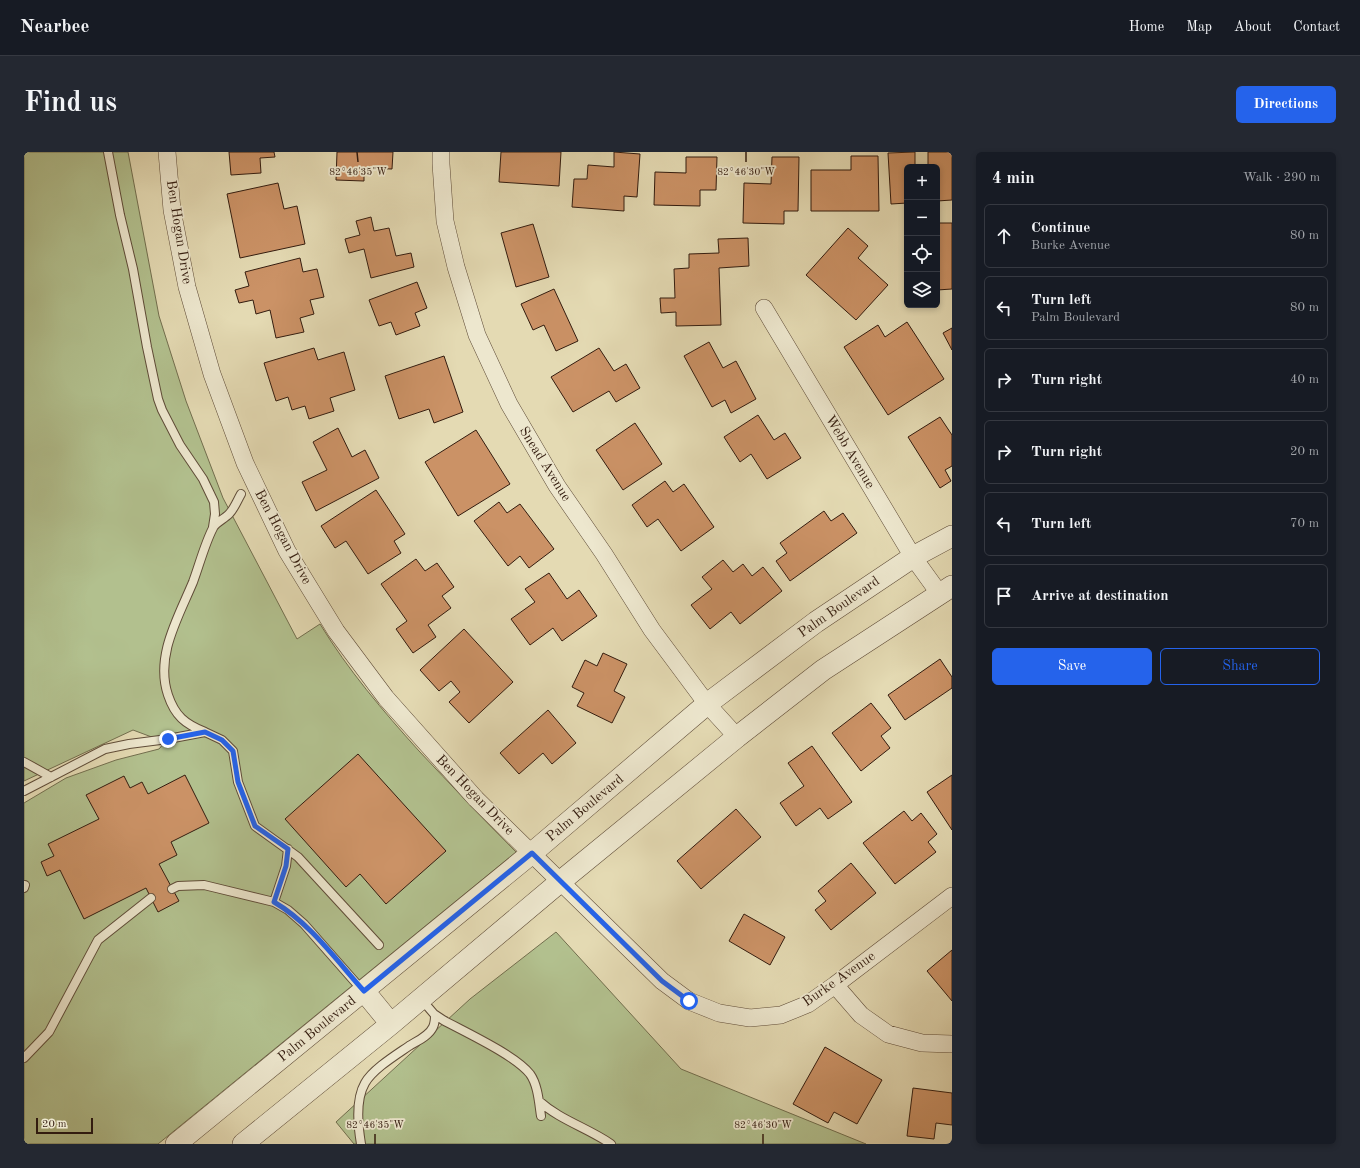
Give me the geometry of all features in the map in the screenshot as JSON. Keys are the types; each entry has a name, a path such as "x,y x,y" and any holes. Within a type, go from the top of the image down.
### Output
{"street":[{"name":"Ben Hogan Drive","path":"167,152 172,210 187,287 212,374 245,463 287,551 336,631 386,698 476,799 532,853"},
{"name":"Snead Avenue","path":"441,152 445,221 456,267 477,335 509,404 557,486 604,554 652,630 708,704 737,738"},
{"name":"Webb Avenue","path":"764,308 913,557 946,590"},
{"name":"Palm Boulevard","path":"176,1144 532,853 708,704 816,622 913,557 952,536"},
{"path":"243,1144 391,1024 561,881 823,670 946,590"},
{"name":"Burke Avenue","path":"532,853 662,981 689,1001 719,1013 750,1018 781,1015 808,1004 835,986 952,896"},
{"path":"835,986 861,1015 888,1034 922,1043 952,1044"},
{"path":"364,991 391,1024"}],"lane":[{"path":"108,152 120,215 133,269 158,400 180,445 202,479 214,502 215,514 213,526 196,574 166,649 164,662 165,683 174,708 180,718 186,723 222,740 233,751 238,782 255,826 298,857 378,945"},
{"path":"213,526 229,514 241,494"},
{"path":"24,791 105,749 205,732"},
{"path":"24,762 50,777"},
{"path":"274,902 286,866 288,849"},
{"path":"172,889 178,886 204,884 274,902 288,910 304,924 364,991"},
{"path":"24,1058 49,1032 98,940 151,898"},
{"path":"428,1007 435,1015 505,1055 524,1068 530,1075 539,1101 541,1116"},
{"path":"361,1144 359,1107 364,1084 371,1075 381,1067 430,1032 435,1023 435,1015"},
{"path":"539,1101 547,1108 611,1144"}],"green space":[{"path":"24,152 128,152 159,316 186,401 223,498 297,639 320,624 342,658 392,721 479,815 516,852 158,1144 24,1144 24,803 66,778 116,760 159,749 165,742 133,730 24,781"},
{"path":"556,932 681,1069 866,1144 354,1144 336,1122 470,999"}],"building":[{"path":"229,152 274,152 275,157 260,158 261,173 231,175"},
{"path":"337,152 393,152 392,169 364,168 364,181 336,180"},
{"path":"501,152 561,152 559,186 499,182"},
{"path":"614,152 640,154 637,197 624,196 624,211 572,207 574,179 587,179 588,165 614,167"},
{"path":"915,152 915,164 904,164 904,203 891,204 888,153"},
{"path":"928,152 952,152 952,200 940,201 940,164 928,164"},
{"path":"851,156 878,156 879,211 811,211 811,170 851,170"},
{"path":"686,157 717,157 716,190 700,190 700,206 654,205 655,172 686,173"},
{"path":"772,157 799,157 798,211 784,211 784,224 743,223 744,183 771,184"},
{"path":"278,183 284,209 297,206 305,244 240,258 227,194"},
{"path":"371,217 374,231 389,228 396,256 411,253 414,267 371,278 364,249 349,253 345,239 360,235 356,221"},
{"path":"940,223 952,223 952,289 940,290"},
{"path":"533,224 549,277 516,287 501,233"},
{"path":"848,228 868,246 858,258 888,285 856,320 806,275"},
{"path":"748,238 749,266 719,268 721,325 676,326 676,312 661,313 660,298 675,298 674,269 689,268 689,254 719,253 718,239"},
{"path":"300,258 303,272 317,269 324,297 310,300 314,314 300,318 304,332 276,338 270,310 256,314 253,300 239,303 235,290 249,286 245,272"},
{"path":"417,282 427,308 415,313 420,326 396,335 391,322 379,326 369,300"},
{"path":"554,289 578,341 556,351 544,325 533,330 521,304"},
{"path":"907,322 944,379 888,415 844,347 878,325 885,337"},
{"path":"952,328 952,350 943,333"},
{"path":"709,342 723,368 736,361 756,399 731,413 725,400 712,407 684,356"},
{"path":"314,348 318,360 344,352 355,390 330,398 334,411 309,419 305,406 292,410 288,397 276,401 264,363"},
{"path":"599,348 614,371 626,364 640,388 616,402 609,391 573,412 551,377"},
{"path":"444,356 463,412 434,423 429,409 399,419 385,376"},
{"path":"758,415 774,440 785,433 801,458 767,479 751,454 740,462 724,437"},
{"path":"940,417 952,435 952,466 945,470 951,481 940,488 908,437"},
{"path":"635,423 662,464 623,490 596,450"},
{"path":"338,428 352,457 365,450 379,478 316,511 302,482 327,470 313,442"},
{"path":"476,430 510,484 458,516 425,462"},
{"path":"665,481 673,492 684,484 714,527 681,551 658,519 647,527 632,505"},
{"path":"376,490 405,534 394,541 401,553 368,574 346,541 335,548 321,526"},
{"path":"499,502 507,513 520,504 554,549 529,568 520,556 508,566 474,521"},
{"path":"824,511 831,521 843,513 857,533 790,581 776,561 787,553 780,543"},
{"path":"416,559 425,571 437,563 454,587 442,596 451,608 428,625 436,637 413,653 396,629 407,621 381,584"},
{"path":"723,560 733,572 743,564 752,576 763,567 782,591 740,624 731,612 710,629 691,605 712,589 702,577"},
{"path":"549,573 567,599 579,590 597,616 562,641 553,628 530,645 511,619 535,602 525,589"},
{"path":"464,629 513,682 469,723 449,702 460,692 451,681 439,691 420,670"},
{"path":"603,653 627,664 614,691 625,697 612,723 577,706 584,693 572,687 585,660 597,666"},
{"path":"940,659 952,677 952,688 905,720 888,695"},
{"path":"871,703 891,728 881,736 890,748 861,771 832,733"},
{"path":"548,710 576,743 552,764 543,753 519,774 500,753"},
{"path":"812,746 852,802 828,819 820,808 796,826 780,803 804,786 788,763"},
{"path":"358,754 446,851 386,904 360,874 346,887 285,819"},
{"path":"185,775 209,823 171,842 177,855 159,864 179,901 158,912 146,888 84,919 60,870 47,876 41,862 54,856 48,844 99,819 86,795 124,776 130,788 142,782 148,794"},
{"path":"952,775 952,830 927,792"},
{"path":"736,809 761,837 701,889 677,861"},
{"path":"904,811 912,821 921,813 937,834 928,842 936,852 895,884 863,843"},
{"path":"851,863 876,893 831,930 815,910 826,901 818,891"},
{"path":"744,914 785,937 770,965 729,941"},
{"path":"952,950 952,1001 927,971"},
{"path":"825,1047 882,1080 857,1124 834,1112 828,1123 793,1104"},
{"path":"913,1088 952,1093 952,1125 936,1123 934,1139 907,1136"}],"route":[{"path":"168,739 205,732 222,740 233,751 238,782 255,826 288,849 286,866 274,902 288,910 304,924 364,991 532,853 662,981 689,1001"}]}
